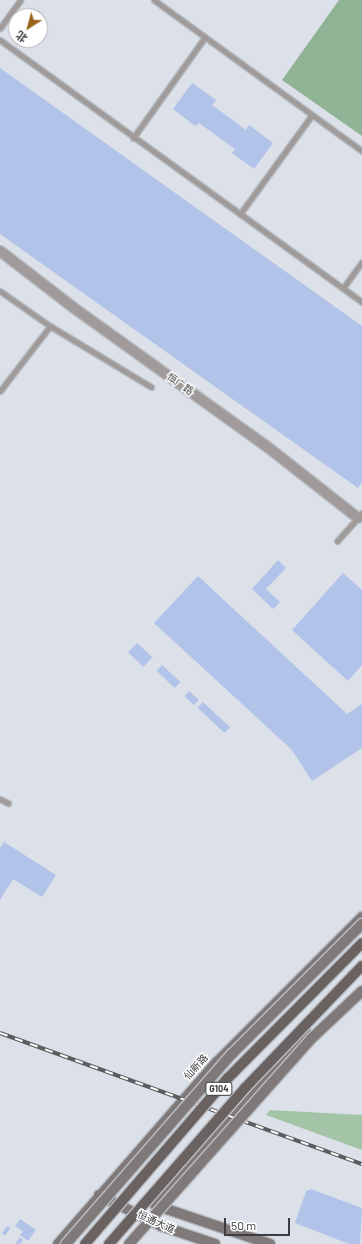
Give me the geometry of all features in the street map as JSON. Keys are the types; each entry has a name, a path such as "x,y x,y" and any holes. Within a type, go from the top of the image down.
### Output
{"main road":[{"name":"仙新路","path":"58,1244 99,1195 217,1062 362,917"},
{"name":"仙新路","path":"66,1244 232,1054 362,924"},
{"name":"G104","path":"85,1244 228,1078 362,943"},
{"path":"109,1244 245,1088 362,966"},
{"name":"恒通大道","path":"270,1244 155,1205 272,1073 362,985"},
{"path":"129,1244 312,1038 362,991"},
{"name":"恒通大道","path":"99,1195 161,1226 215,1244"}],"street":[{"name":"恒广路","path":"0,251 74,308 265,445 360,516"}],"lane":[{"path":"0,28 20,0"},
{"path":"154,0 362,151"},
{"path":"133,138 205,37"},
{"path":"0,40 133,138 362,302"},
{"path":"240,214 312,115"},
{"path":"343,288 362,262"},
{"path":"0,291 50,326 150,387"},
{"path":"0,391 50,326"},
{"path":"337,541 360,516"},
{"path":"0,799 8,803"}],"green space":[{"path":"339,0 362,0 362,136 282,80"},
{"path":"270,1110 362,1115 362,1150 266,1115"}],"building":[{"path":"0,68 362,326 362,482 358,488 0,234"},
{"path":"192,83 216,100 212,105 246,130 249,125 273,143 254,169 232,153 235,149 199,123 195,126 173,109"},
{"path":"278,560 286,568 266,589 280,602 273,609 252,589"},
{"path":"343,573 362,590 362,665 348,681 292,630"},
{"path":"198,576 347,714 362,704 362,748 312,781 292,750 154,623"},
{"path":"137,643 152,657 143,667 128,653"},
{"path":"162,665 180,682 175,688 157,671"},
{"path":"189,691 199,700 194,705 184,696"},
{"path":"203,702 230,727 225,733 198,708"},
{"path":"4,842 56,875 42,897 13,879 0,900 0,848"},
{"path":"311,1189 362,1208 360,1244 349,1244 295,1223 306,1191"},
{"path":"20,1219 36,1230 28,1241 20,1235 23,1231 15,1226"},
{"path":"7,1226 10,1228 5,1236 2,1233"},
{"path":"20,1237 23,1240 20,1244 15,1244"}],"railway":[{"path":"0,1033 362,1164"}]}
